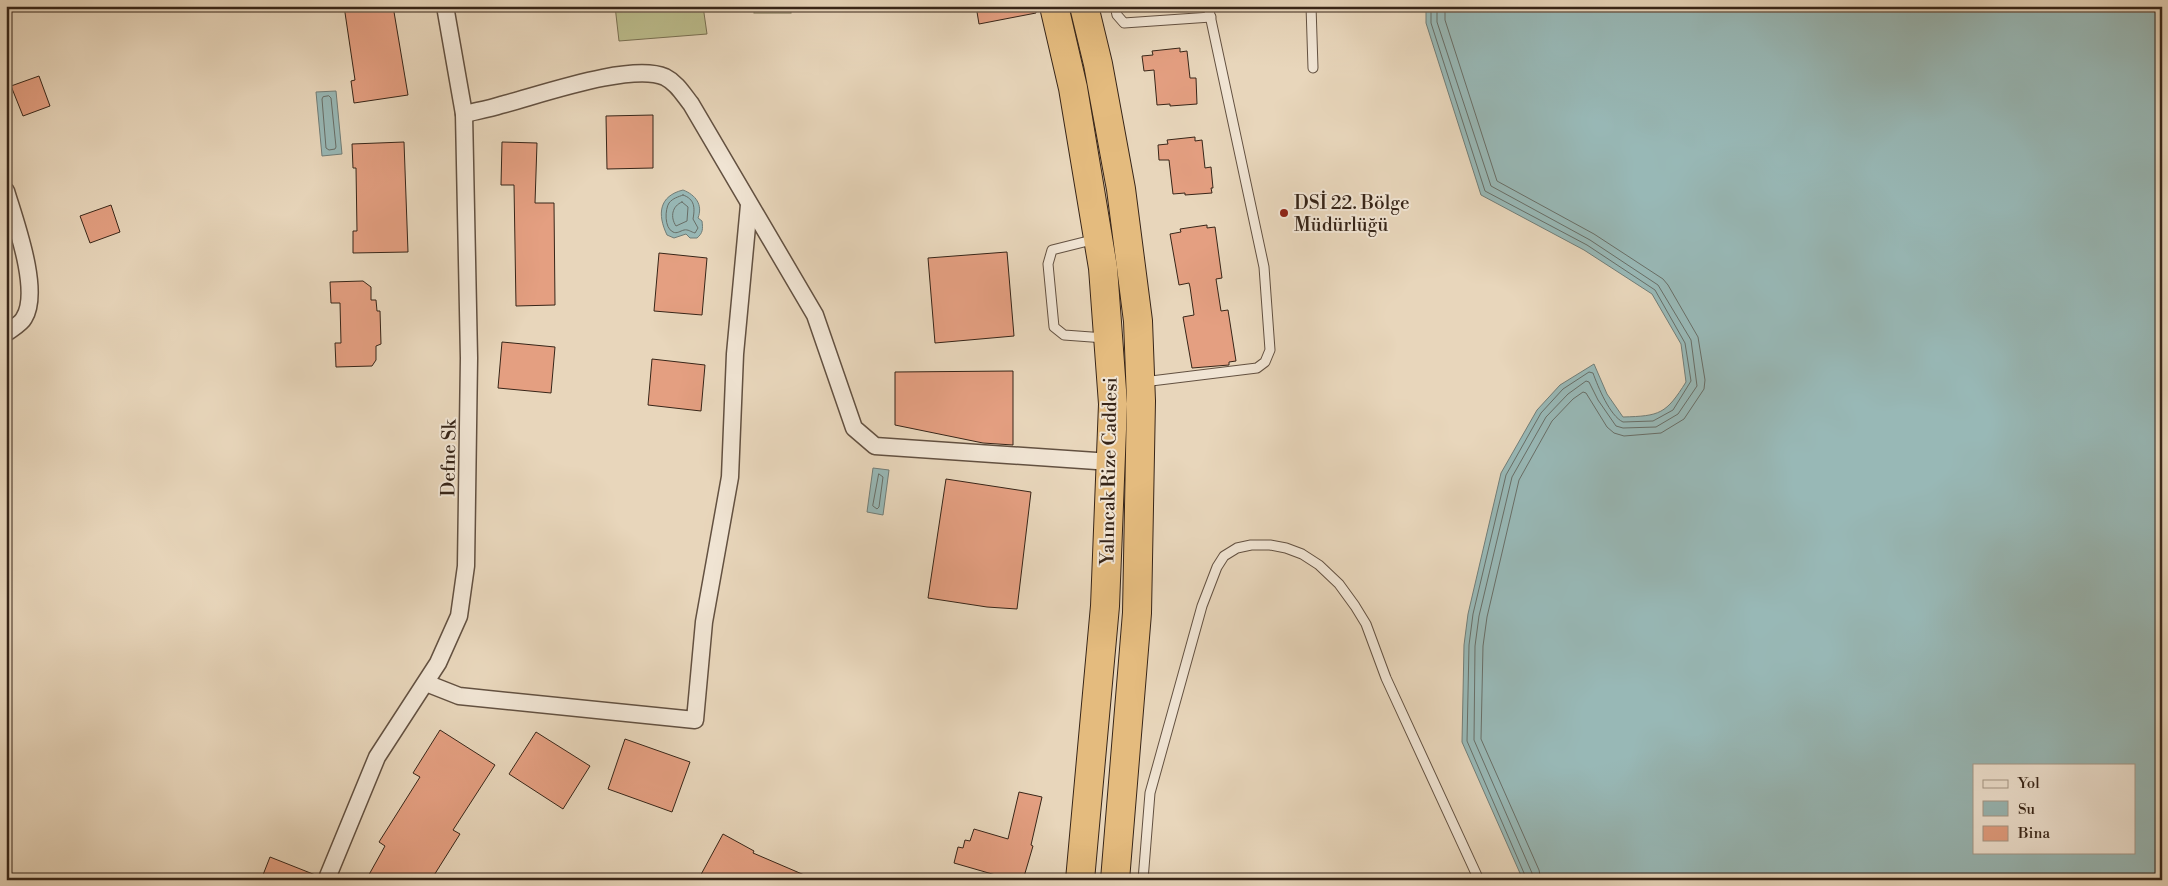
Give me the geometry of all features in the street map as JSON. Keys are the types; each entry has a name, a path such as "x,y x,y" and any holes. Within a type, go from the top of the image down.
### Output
{"highway":[{"name":"Yalıncak Rize Caddesi","path":"1054,6 1073,88 1103,268 1113,404 1105,606 1080,880"},
{"name":"Yalıncak Rize Caddesi","path":"1084,6 1098,64 1121,189 1138,321 1140,383 1137,612 1115,880"}],"street":[{"name":"Defne Sk","path":"327,878 377,757 438,663 459,616 466,566 469,358 464,114 445,6"},
{"path":"464,114 589,80 648,74 663,76 675,83 691,104 815,315 854,428 875,446 1111,462"},
{"path":"6,191 30,278 30,294 24,318 6,333"},
{"path":"426,683 459,696 696,720 704,622 730,477 735,354 749,205"}],"lane":[{"path":"1115,6 1116,15 1124,23 1211,17"},
{"path":"1140,383 1257,368 1265,362 1270,350 1264,267 1208,6"},
{"path":"1311,6 1313,68"},
{"path":"1098,238 1052,250 1048,264 1054,327 1064,335 1108,338"},
{"path":"1143,880 1150,793 1202,606 1224,556 1236,548 1251,545 1270,545 1302,554 1319,565 1339,584 1355,606 1366,624 1386,678 1479,880"}],"green space":[{"path":"615,6 703,6 707,34 619,41"},
{"path":"754,6 791,6 791,13 754,13"}],"water":[{"path":"1426,6 2162,6 2162,880 1523,880 1462,742 1464,645 1468,614 1501,473 1537,410 1560,385 1594,364 1607,394 1623,417 1646,416 1661,411 1673,401 1686,382 1681,344 1652,294 1584,250 1481,195 1426,23"},
{"path":"336,91 342,154 322,156 316,92"},
{"path":"683,190 692,195 699,205 698,218 702,221 702,229 697,238 690,238 686,234 674,238 667,235 664,227 661,213 665,201 675,193"},
{"path":"873,468 889,470 883,515 867,512"}],"building":[{"path":"344,6 393,6 408,95 354,103 351,81 355,80"},
{"path":"976,6 1036,6 1036,13 979,24"},
{"path":"1180,48 1180,52 1187,51 1190,78 1196,78 1197,104 1157,105 1154,70 1144,71 1142,56 1153,55 1152,51"},
{"path":"39,76 50,106 23,116 11,86"},
{"path":"653,115 653,168 607,169 606,116"},
{"path":"1195,137 1195,141 1202,140 1205,168 1211,167 1212,193 1173,194 1169,160 1159,160 1158,145 1168,144 1167,140"},
{"path":"404,142 408,252 353,253 353,231 357,231 356,168 353,168 352,144"},
{"path":"502,142 537,143 535,203 554,203 555,305 516,306 514,185 501,185"},
{"path":"111,205 120,232 90,243 80,216"},
{"path":"1207,225 1207,228 1215,227 1222,278 1216,279 1221,311 1228,310 1236,361 1229,362 1229,365 1192,368 1183,317 1194,315 1190,287 1189,283 1179,285 1170,234 1181,232 1180,229"},
{"path":"1007,252 1014,336 935,343 928,258"},
{"path":"659,253 707,258 702,315 654,311"},
{"path":"363,281 371,287 371,300 376,300 377,311 380,311 381,344 376,346 376,360 372,366 336,367 335,343 341,343 340,303 331,303 330,282"},
{"path":"502,342 555,347 551,393 498,388"},
{"path":"652,359 705,365 701,411 648,405"},
{"path":"1013,371 1013,445 983,443 895,425 895,372"},
{"path":"946,479 1031,492 1017,609 987,607 928,598"},
{"path":"440,730 495,765 453,830 460,834 431,880 366,880 385,846 379,842 420,777 413,773"},
{"path":"536,732 590,766 563,809 509,774"},
{"path":"625,739 690,762 672,812 608,789"},
{"path":"1019,792 1042,797 1031,845 1033,846 1023,880 1013,880 954,863 958,847 963,848 965,840 970,841 974,829 1008,839"},
{"path":"723,834 754,851 753,853 816,880 698,880"},
{"path":"270,857 318,876 318,880 261,880"}],"place":[{"name":"DSİ 22. Bölge Müdürlüğü","path":"1284,213"}]}
